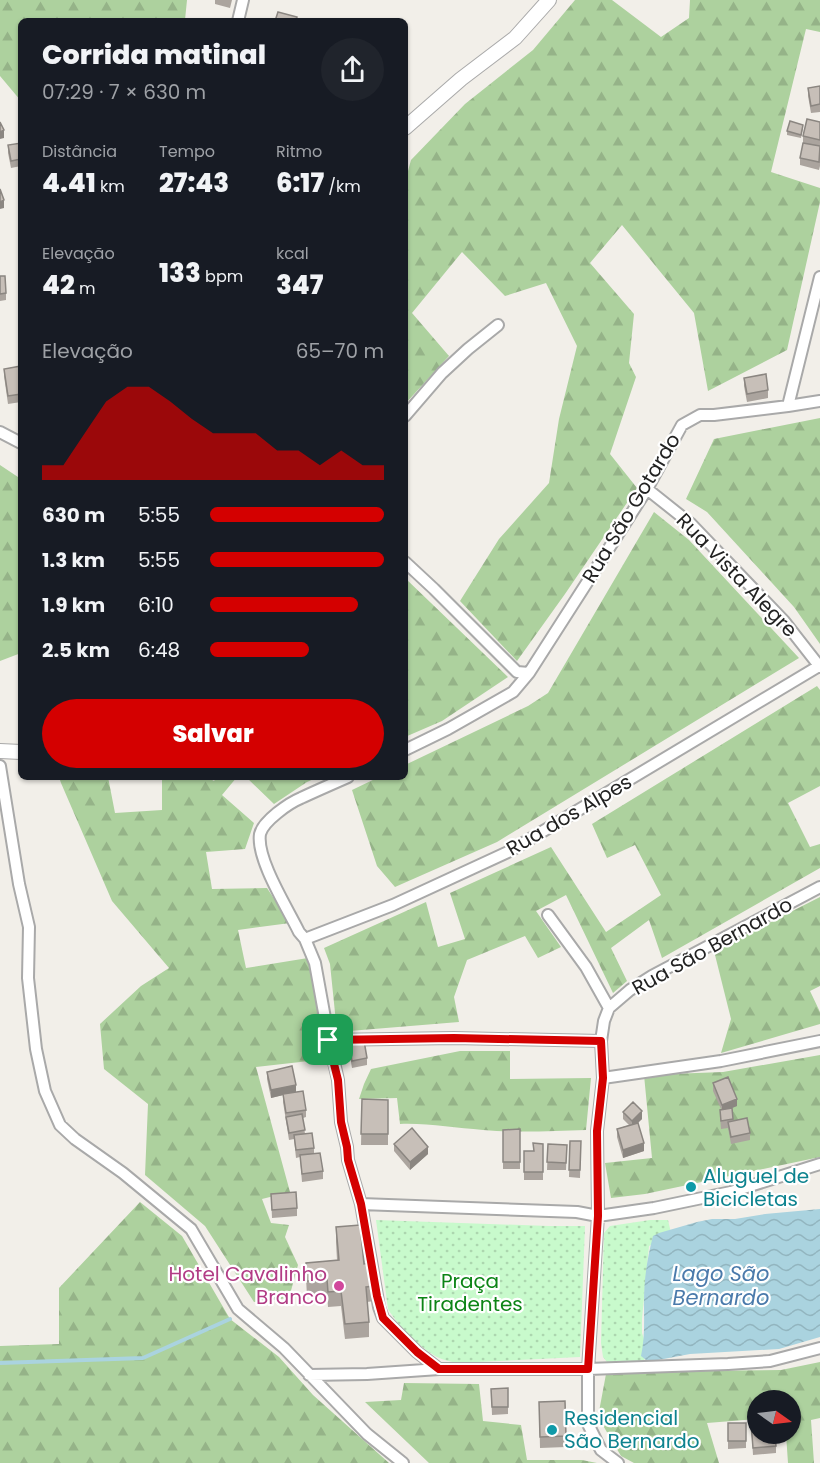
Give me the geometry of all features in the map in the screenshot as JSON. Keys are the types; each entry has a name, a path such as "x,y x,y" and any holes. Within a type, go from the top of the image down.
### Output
{"street":[{"path":"239,18 243,0"},
{"path":"408,125 461,79 515,38 549,0"},
{"path":"789,406 820,277"},
{"path":"408,413 442,373 498,325"},
{"name":"Rua São Gotardo","path":"408,749 513,692 529,673 647,489 682,425 700,415 820,401"},
{"path":"0,432 18,441"},
{"name":"Rua Vista Alegre","path":"647,489 691,524 784,621 820,666"},
{"path":"408,565 517,672 529,673"},
{"name":"Rua dos Alpes","path":"305,939 393,905 510,851 820,666"},
{"path":"0,751 18,752"},
{"path":"0,766 19,884 29,927 28,978 36,1049 45,1091 60,1125 75,1139 123,1173 190,1229 238,1309 284,1348 367,1434 403,1463"},
{"path":"341,780 300,798 282,809 261,832 261,847 270,875 299,932 305,939 315,963 328,1040 338,1080 341,1122 348,1160 361,1204 383,1318 417,1352 439,1369"},
{"name":"Rua São Bernardo","path":"609,1008 630,990 652,976 820,887"},
{"path":"548,915 586,967 609,1008 601,1041 603,1078 597,1131 598,1216 588,1369 588,1424 601,1450 618,1463"},
{"path":"328,1040 454,1038 601,1041"},
{"path":"603,1078 721,1061 820,1041"},
{"path":"361,1204 577,1212 598,1216 654,1208 731,1192 820,1164"},
{"path":"309,1375 439,1369 588,1369 728,1364 770,1361 820,1348"}],"green space":[{"path":"0,0 187,0 185,18 18,18 18,97 0,76"},
{"path":"575,0 612,0 661,37 689,18 690,0 820,0 820,32 806,29 771,172 820,188 820,202 787,350 708,391 694,313 622,225 590,263 634,314 629,363 636,377 610,454 637,488 517,661 460,601 499,539 549,483 559,419 577,346 546,283 505,296 462,252 412,313 449,356 408,401 408,171 411,160 465,104 533,50"},
{"path":"820,418 820,644 794,607 707,512 686,499 714,439"},
{"path":"0,465 18,477 18,654 0,661"},
{"path":"654,512 689,540 799,658 497,842 395,887 377,866 352,790 373,780 408,780 408,764 528,706 548,693"},
{"path":"408,581 508,677 442,721 408,736"},
{"path":"817,686 820,690 820,786 788,803 810,847 820,844 820,868 662,958 649,920 611,948 627,981 613,993 566,895 536,911 561,947 538,958 525,936 467,960 454,997 459,1022 337,1032 330,964 324,948 426,902 438,947 465,939 450,893 551,847 606,932 661,895 635,845 607,858 592,824"},
{"path":"60,780 109,780 115,813 162,810 162,780 234,780 222,795 254,823 245,849 206,852 212,889 267,888 290,923 238,930 246,968 308,958 327,1059 256,1067 290,1192 262,1199 271,1223 289,1225 285,1237 298,1265 289,1298 254,1302 205,1226 145,1175 148,1104 104,1069 100,1024 141,986 169,968 112,901"},
{"path":"249,780 311,780 307,782 274,804"},
{"path":"820,897 820,986 810,991 820,1012 820,1024 721,1053 731,1019 714,951"},
{"path":"460,1051 510,1051 510,1079 591,1078 586,1130 535,1132 400,1124 397,1098 359,1099 371,1069"},
{"path":"820,1055 820,1157 645,1194 611,1198 605,1163 652,1158 644,1075 723,1072"},
{"path":"140,1202 182,1236 230,1319 279,1357 313,1395 389,1463 0,1463 0,1346 59,1344 59,1288"},
{"name":"Praça Tiradentes","path":"376,1220 585,1226 580,1357 456,1363 430,1353 410,1336 388,1309"},
{"path":"650,1220 668,1220 671,1233 649,1246 642,1319 642,1333 646,1345 644,1362 607,1362 603,1357 601,1343 604,1233 610,1226"},
{"path":"820,1362 820,1418 811,1420 814,1463 788,1463 787,1444 801,1444 801,1390 747,1390 747,1420 707,1423 719,1463 634,1463 621,1456 598,1417 606,1374 781,1370"},
{"path":"404,1383 479,1384 483,1421 521,1425 527,1460 582,1460 597,1463 429,1463 365,1402 401,1400"}],"water":[{"name":"Lago São Bernardo","path":"820,1209 820,1337 779,1349 690,1354 653,1361 641,1356 644,1336 645,1277 653,1236 712,1219 735,1219"}],"building":[{"path":"278,12 297,17 297,18 276,18"},
{"path":"820,86 820,104 811,106 808,88"},
{"path":"807,119 820,122 820,140 803,136"},
{"path":"790,121 803,125 801,135 787,131"},
{"path":"18,143 18,160 11,161 8,145"},
{"path":"803,143 820,146 819,162 800,158"},
{"path":"0,189 4,200 0,202"},
{"path":"0,276 5,276 6,293 0,294"},
{"path":"18,367 18,394 8,396 4,369"},
{"path":"766,374 768,390 747,394 744,378"},
{"path":"363,1035 367,1058 352,1061 348,1038"},
{"path":"292,1066 296,1085 271,1090 267,1072"},
{"path":"728,1077 737,1099 722,1105 713,1083"},
{"path":"303,1091 306,1110 286,1113 283,1094"},
{"path":"362,1099 388,1100 388,1134 361,1134"},
{"path":"633,1102 642,1111 632,1121 623,1112"},
{"path":"732,1108 733,1119 721,1121 720,1110"},
{"path":"302,1114 305,1130 289,1133 286,1117"},
{"path":"747,1118 750,1133 731,1137 728,1122"},
{"path":"638,1123 644,1143 623,1150 617,1129"},
{"path":"412,1128 428,1147 410,1162 394,1144"},
{"path":"520,1129 520,1162 503,1162 503,1130"},
{"path":"312,1133 314,1148 296,1150 294,1135"},
{"path":"570,1141 581,1141 580,1170 569,1170"},
{"path":"533,1143 543,1144 543,1172 524,1172 524,1151 534,1151"},
{"path":"548,1144 567,1145 566,1163 547,1162"},
{"path":"320,1153 323,1171 302,1174 300,1155"},
{"path":"296,1192 297,1208 272,1210 271,1194"},
{"name":"Hotel Cavalinho Branco","path":"360,1225 364,1264 371,1263 374,1286 366,1287 369,1322 345,1324 341,1291 328,1292 327,1279 307,1281 306,1263 339,1260 336,1227"},
{"path":"508,1388 508,1407 492,1407 491,1389"},
{"name":"Residencial São Bernardo","path":"565,1401 566,1436 540,1437 539,1402"},
{"path":"728,1423 746,1423 746,1441 728,1441"},
{"path":"753,1444 776,1444 776,1446 753,1448"}],"waterway":[{"path":"0,1363 143,1358 230,1319"}],"place":[{"name":"Aluguel de Bicicletas","path":"691,1187"},
{"name":"Hotel Cavalinho Branco","path":"339,1286"},
{"name":"Residencial São Bernardo","path":"552,1430"}],"route":[{"path":"454,1038 601,1041 603,1078 597,1131 598,1216 588,1369 439,1369 417,1352 383,1318 379,1307 361,1204 348,1160 341,1122 338,1080 328,1040 454,1038"}]}
